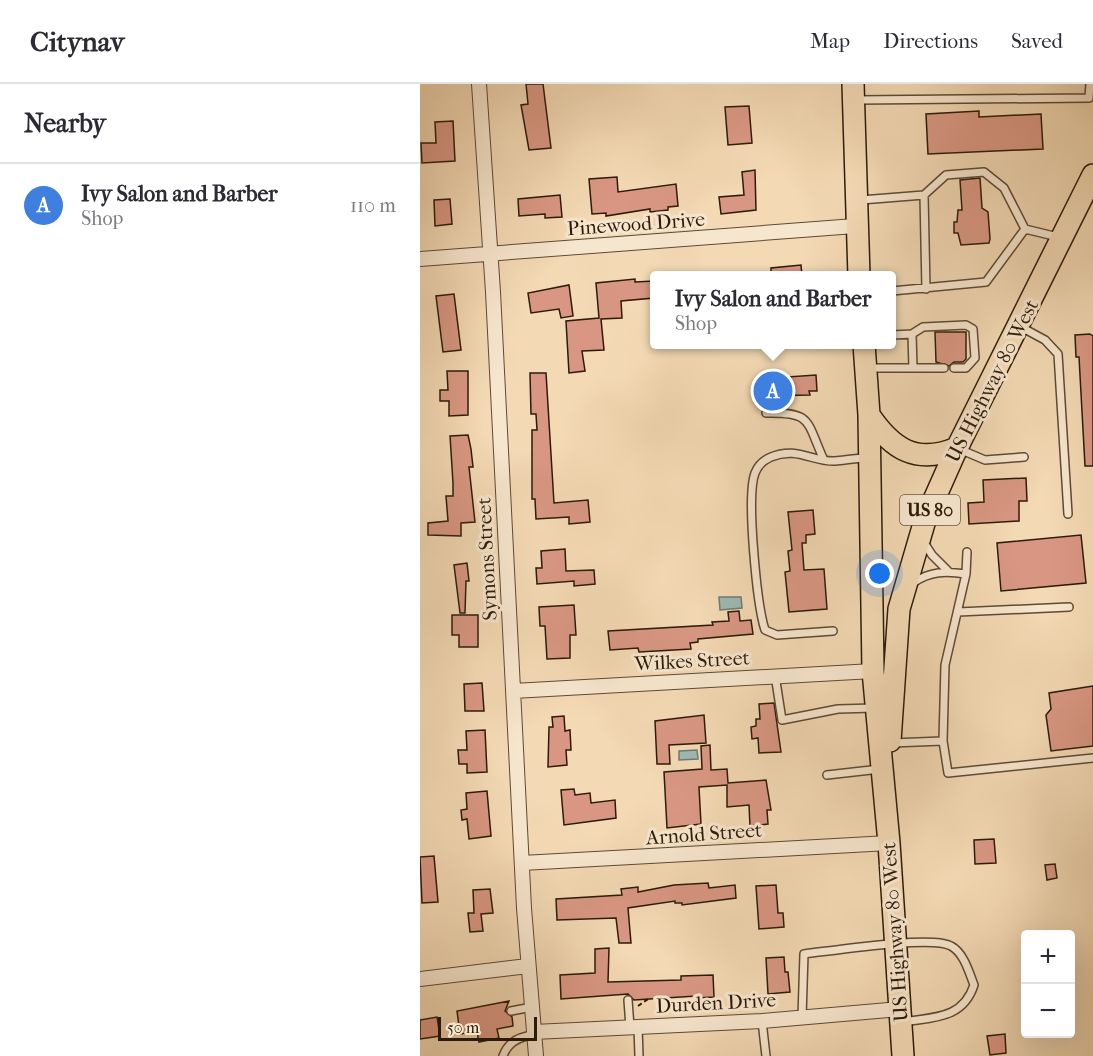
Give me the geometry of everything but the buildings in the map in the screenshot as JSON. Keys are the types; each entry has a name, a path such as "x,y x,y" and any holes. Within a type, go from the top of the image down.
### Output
{"main road":[{"path":"853,92 855,226 859,271"},
{"name":"US Highway 80 West","path":"903,1056 882,768 898,609 907,587 921,536 957,448 1064,238 1093,175"},
{"name":"US Highway 80 West","path":"864,349 869,415 873,671 876,708 885,743 886,807"},
{"path":"869,415 881,432 902,450 929,455 943,454 957,448"}],"street":[{"name":"Symons Street","path":"479,84 528,966 536,1056"},
{"name":"Pinewood Drive","path":"420,259 855,226"},
{"name":"Wilkes Street","path":"513,691 873,671"},
{"name":"Arnold Street","path":"522,863 889,843"},
{"path":"420,979 528,966"},
{"name":"Durden Drive","path":"534,1034 802,1017 901,1016"}],"lane":[{"path":"853,92 1091,99 1090,84"},
{"path":"855,200 924,195 946,175 984,172 1004,188 1025,229 1064,238"},
{"path":"924,195 927,289"},
{"path":"896,291 986,282 1025,229"},
{"path":"896,335 912,334 923,327 966,325 972,329 975,358 966,368 954,368"},
{"path":"1019,326 1045,340 1058,354 1068,514"},
{"path":"912,334 913,368"},
{"path":"866,368 944,368"},
{"path":"766,413 795,413 804,417 823,458"},
{"path":"957,448 979,459 1024,457"},
{"path":"833,631 777,635 765,630 752,508 754,476 761,463 771,457 792,453 836,461 850,457 870,458"},
{"path":"921,536 932,555 948,571"},
{"path":"967,552 966,574 945,665 943,741 948,773 1093,758"},
{"path":"907,587 925,575 948,571 966,574"},
{"path":"958,612 1069,607"},
{"path":"775,675 782,720 838,708 876,708"},
{"path":"885,743 943,741"},
{"path":"827,775 882,768"},
{"path":"802,1017 804,954 896,943 940,943 952,946 963,959 974,985 970,999 959,1010 901,1016"},
{"path":"628,1000 639,1056"},
{"path":"511,1011 532,1008"},
{"path":"762,1021 766,1056"},
{"path":"503,1056 507,1047 518,1039 534,1034"}],"water":[{"path":"719,597 741,597 742,608 720,610"},
{"path":"697,750 698,759 679,760 679,751"}],"place":[{"name":"Ivy Salon and Barber","path":"773,391"}]}
